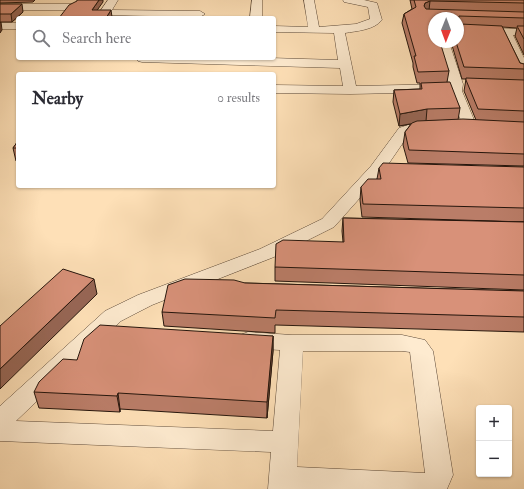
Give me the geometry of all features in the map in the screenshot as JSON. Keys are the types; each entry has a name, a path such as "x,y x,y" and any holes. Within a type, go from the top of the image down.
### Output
{"street":[{"path":"113,0 104,13 199,16 203,0"},
{"path":"256,16 257,0"},
{"path":"310,0 314,29"},
{"path":"276,29 339,30 361,27 376,20 373,6 348,0"},
{"path":"0,7 72,7"},
{"path":"0,26 16,26"},
{"path":"339,30 350,90"},
{"path":"464,30 524,32"},
{"path":"505,31 524,71"},
{"path":"0,421 113,316 145,300 267,253 328,223 385,170 404,131 408,128 464,126 455,91 456,86 445,48"},
{"path":"210,60 345,64"},
{"path":"276,89 350,90 456,86 471,84"},
{"path":"328,223 351,224"},
{"path":"202,277 230,285"},
{"path":"98,330 129,332"},
{"path":"230,339 292,343 402,343 417,346 422,351 439,475 437,482 430,485 282,483 292,343"},
{"path":"0,431 285,442"}],"building":[{"path":"99,0 92,10 111,10 107,16 61,16 69,5 77,1"},
{"path":"414,0 524,0 524,3 430,1 425,3 424,6 426,9 524,12 524,18 464,16 464,12 428,12 428,48 442,48 449,71 418,72 414,56 416,56 404,14 416,7"},
{"path":"0,4 22,4 11,14 0,14"},
{"path":"464,24 502,26 520,63 524,64 524,69 464,67 458,48 464,48"},
{"path":"517,26 524,26 524,39"},
{"path":"466,78 524,80 524,111 478,109"},
{"path":"450,82 460,108 427,109 400,114 394,90 422,89 421,83"},
{"path":"463,119 524,122 524,154 409,150 405,132 412,123 417,121"},
{"path":"383,163 524,167 524,208 363,204 361,187 368,179 381,179 379,168"},
{"path":"343,218 524,222 524,275 275,267 276,244 283,240 344,242"},
{"path":"63,269 94,279 0,369 0,326"},
{"path":"185,279 234,280 245,283 524,291 524,317 276,310 275,318 162,312 168,285"},
{"path":"100,325 273,336 267,402 118,393 117,396 34,392 39,382 63,359 77,360 84,339"}]}
